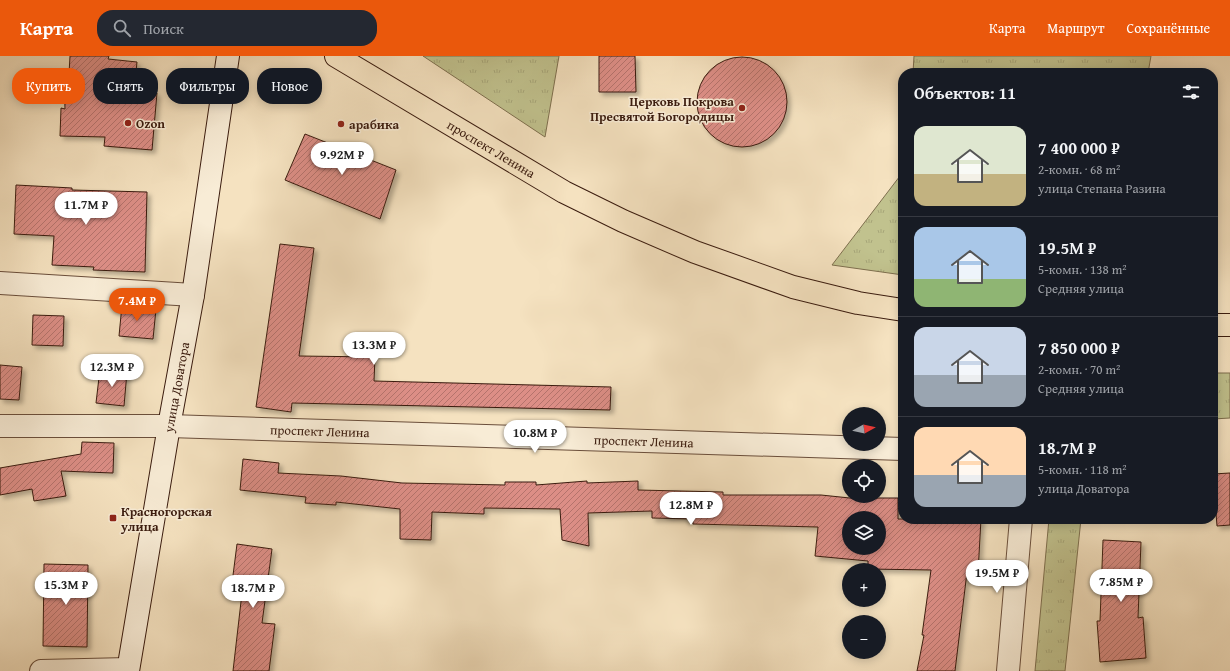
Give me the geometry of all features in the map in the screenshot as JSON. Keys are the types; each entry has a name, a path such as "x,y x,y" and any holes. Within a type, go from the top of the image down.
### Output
{"main road":[{"name":"проспект Ленина","path":"336,56 564,192 623,221 695,252 793,287 858,303 898,309"},
{"path":"1218,325 1230,326"}],"street":[{"name":"улица Доватора","path":"128,670 169,426 193,295 228,56"},
{"path":"0,283 193,295"},
{"path":"0,426 169,426"},
{"name":"проспект Ленина","path":"169,426 898,449"},
{"path":"1008,671 1021,524"},
{"path":"41,671 128,670"}],"green space":[{"path":"423,56 559,56 545,137"},
{"path":"914,56 1151,56 1149,68 913,68"},
{"path":"898,179 898,274 832,265"},
{"path":"1218,373 1230,373 1230,418 1218,419"},
{"path":"1049,524 1080,524 1065,671 1035,671"}],"building":[{"path":"70,56 109,56 108,59 137,62 136,68 93,68 93,104 156,104 152,150 104,146 105,137 60,136 61,108 65,109 65,104 85,104 85,68 69,68"},
{"path":"599,56 635,56 636,92 599,92"},
{"name":"Церковь Покрова Пресвятой Богородицы","path":"742,57 759,61 774,70 783,85 787,102 783,119 774,134 759,143 742,147 725,143 710,134 701,119 697,102 701,85 710,70 725,61"},
{"path":"305,134 396,170 380,219 285,180"},
{"path":"16,185 72,188 72,190 147,192 145,272 93,270 94,267 52,265 54,236 14,234"},
{"path":"280,244 314,248 299,356 375,357 374,381 611,387 610,410 292,403 291,412 256,407"},
{"path":"122,305 156,309 153,339 119,336"},
{"path":"33,315 64,316 63,346 32,345"},
{"path":"0,365 22,367 19,400 0,399"},
{"path":"100,369 127,372 124,406 96,403"},
{"path":"82,442 114,443 113,473 61,471 66,496 34,501 32,489 0,495 0,468 81,454"},
{"path":"243,459 279,463 278,473 341,476 402,483 505,485 505,482 536,482 536,485 587,481 587,483 638,481 638,490 723,492 723,495 821,495 842,497 842,503 886,503 886,498 898,498 898,524 981,524 978,573 967,572 955,671 917,671 924,635 922,635 931,570 886,569 886,563 868,563 868,561 815,556 818,527 693,524 693,519 652,518 652,511 588,513 589,546 562,540 560,509 484,508 484,514 432,512 431,540 400,539 400,509 336,502 336,505 305,503 306,497 240,490"},
{"path":"1230,473 1230,525 1217,526 1218,474"},
{"path":"1103,540 1141,542 1138,618 1143,617 1146,658 1100,662 1097,621 1100,621"},
{"path":"237,544 272,549 262,623 275,624 269,671 233,671 242,593 231,591"},
{"path":"44,564 88,565 87,647 43,646"}],"place":[{"name":"Церковь Покрова Пресвятой Богородицы","path":"742,108"},
{"name":"Ozon","path":"128,123"},
{"name":"арабика","path":"341,124"},
{"name":"Красногорская улица","path":"113,518"}]}
